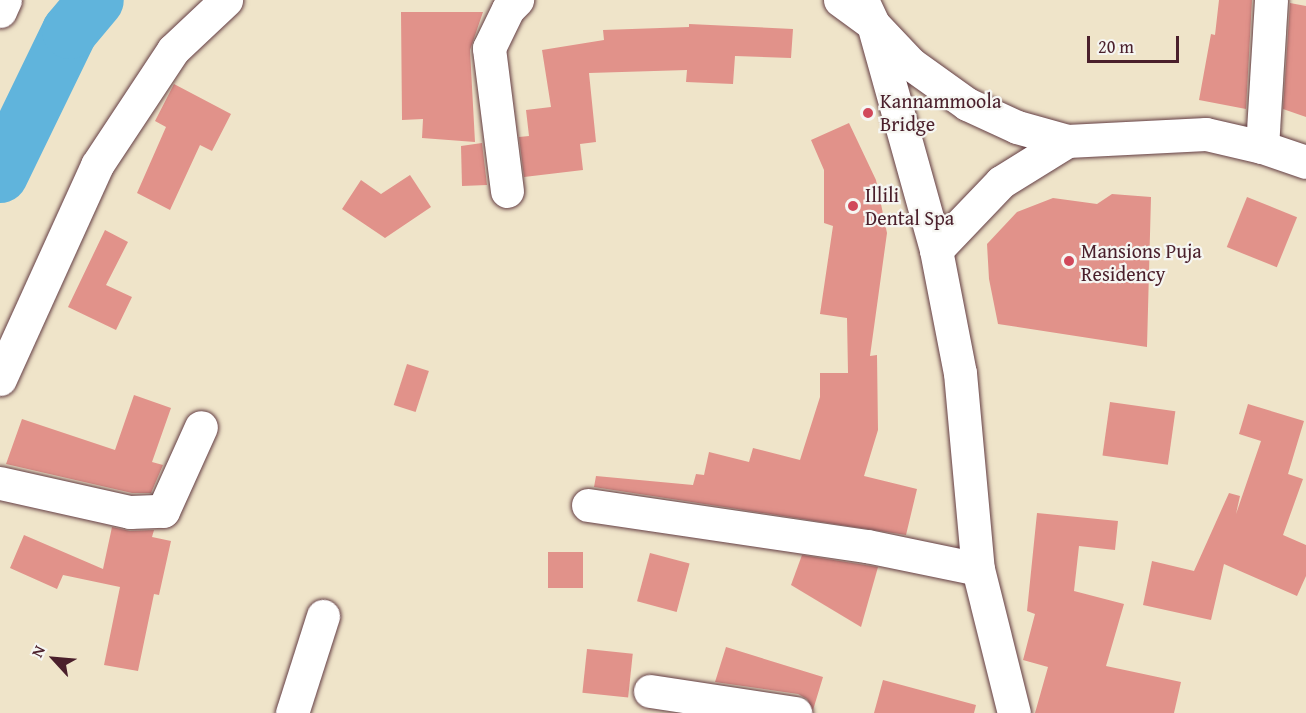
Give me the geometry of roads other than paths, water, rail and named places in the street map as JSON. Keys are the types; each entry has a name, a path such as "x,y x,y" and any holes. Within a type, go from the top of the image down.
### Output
{"street":[{"path":"0,11 5,0"},
{"path":"0,379 97,165 173,50 226,0"},
{"path":"507,191 489,48 507,9 517,0"},
{"path":"840,0 868,12 910,64 967,104 1017,127 1067,141 1206,134 1262,147 1306,162"},
{"path":"1262,147 1270,0"},
{"path":"868,12 936,250 960,373 978,569 1014,713"},
{"path":"936,250 1001,182 1067,141"},
{"path":"0,483 130,512 163,511 201,427"},
{"path":"588,505 867,546 978,569"},
{"path":"291,713 323,616"},
{"path":"651,691 795,713"}],"waterway":[{"path":"0,175 70,31 96,0"}],"place":[{"name":"Kannammoola Bridge","path":"868,113"},
{"name":"Illili Dental Spa","path":"853,206"},
{"name":"Mansions Puja Residency","path":"1069,261"}]}
